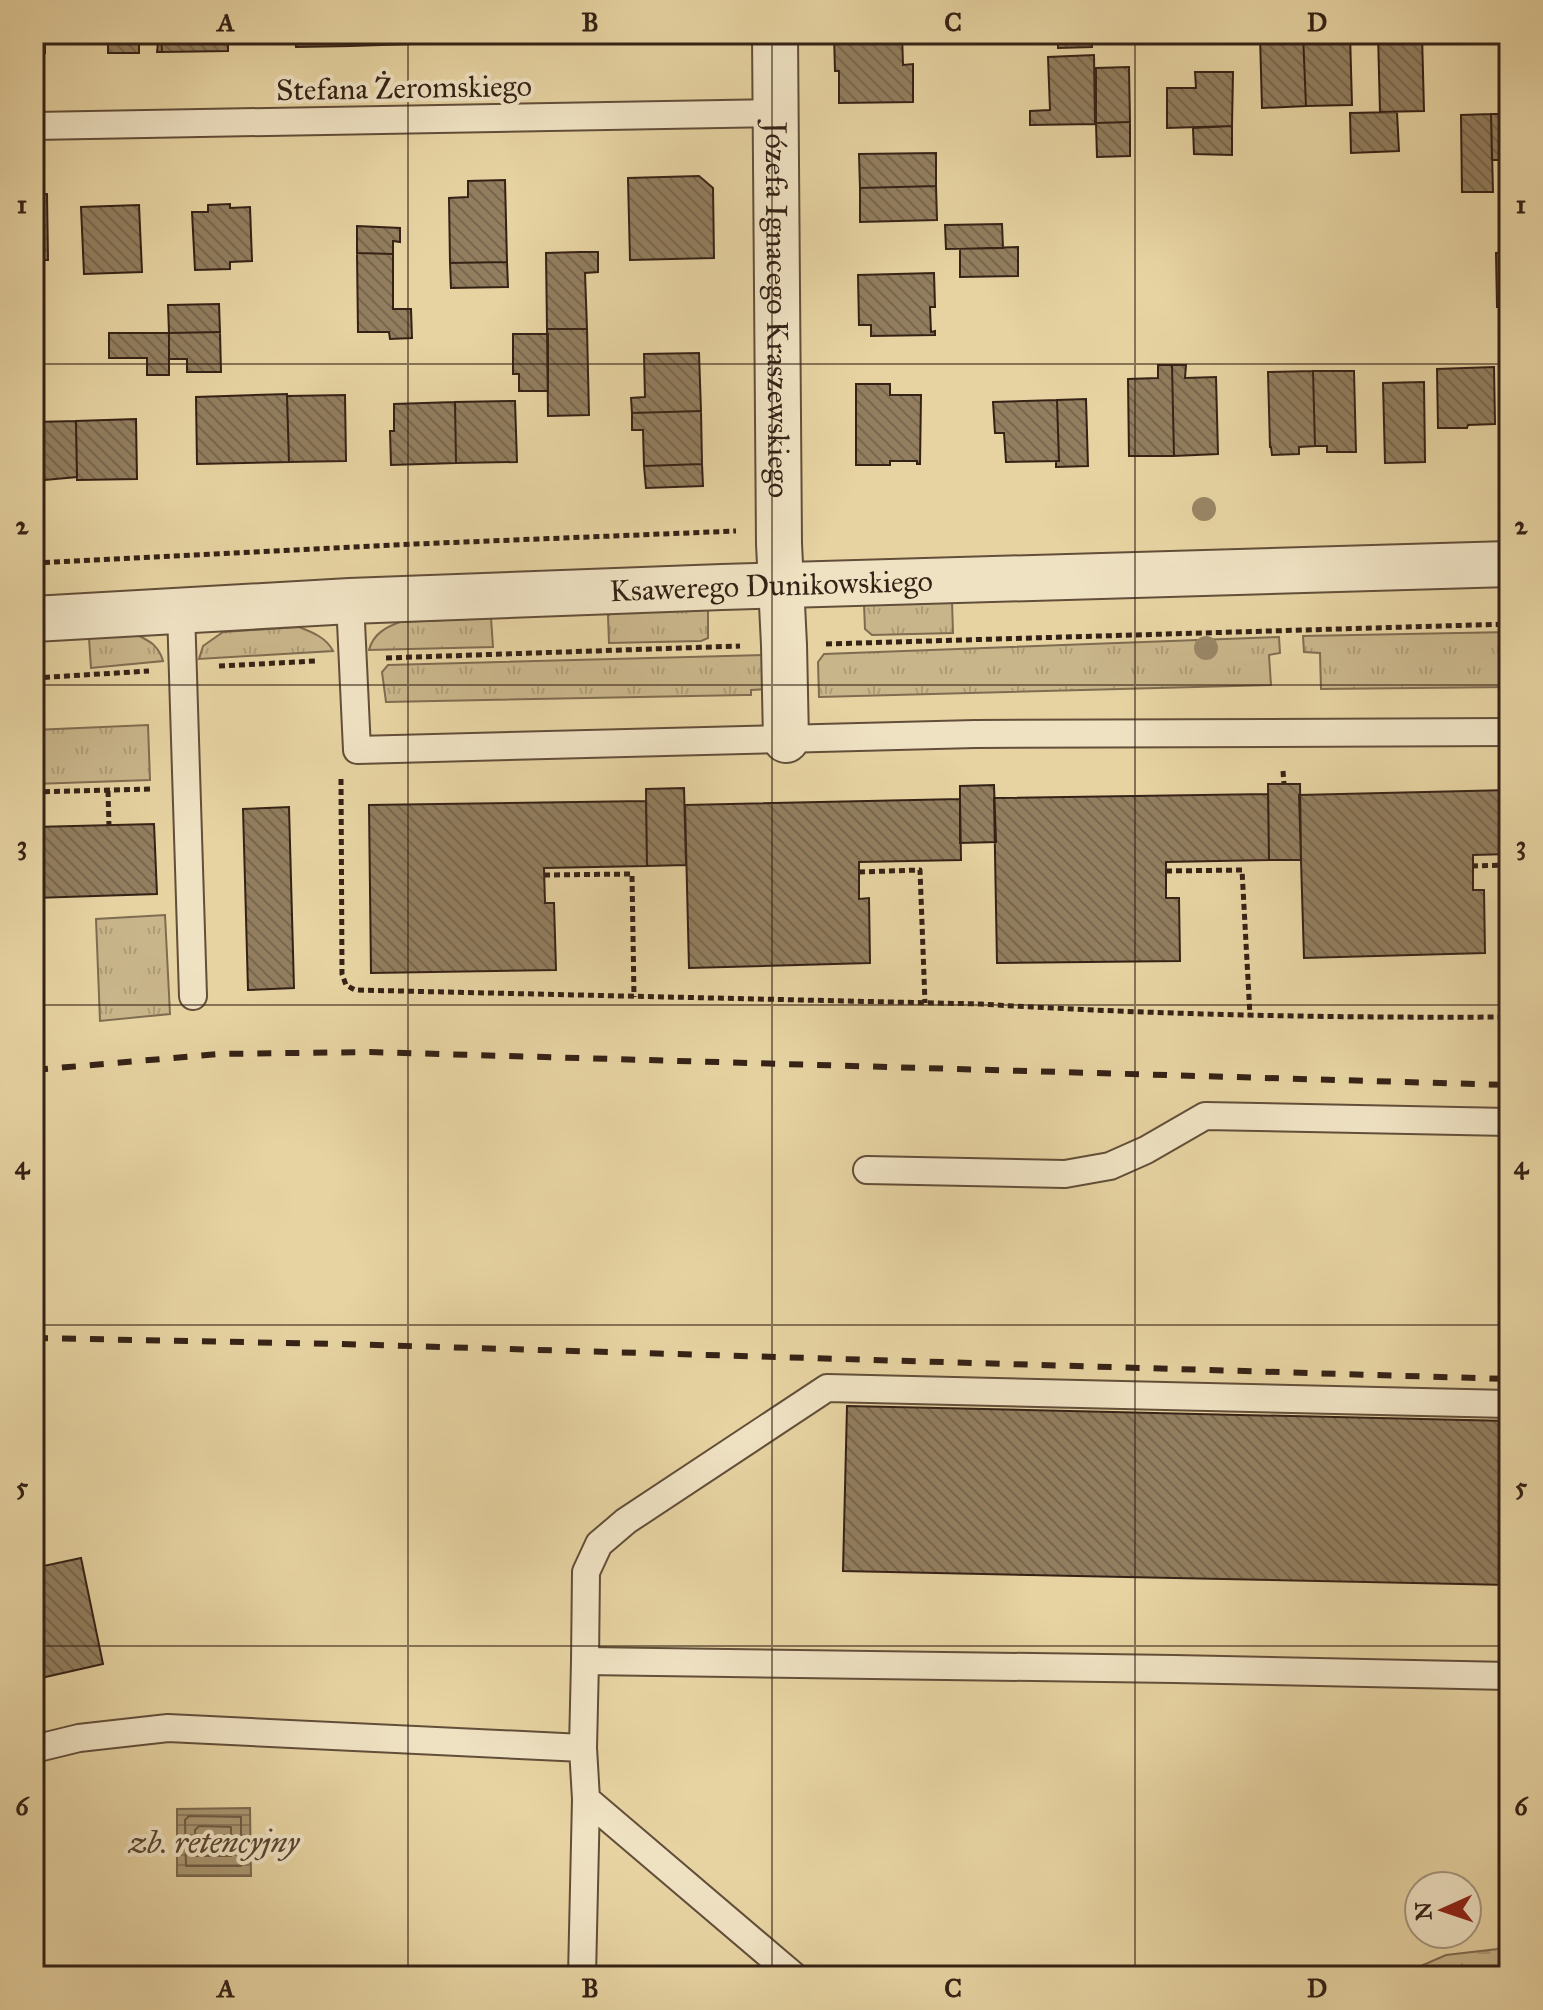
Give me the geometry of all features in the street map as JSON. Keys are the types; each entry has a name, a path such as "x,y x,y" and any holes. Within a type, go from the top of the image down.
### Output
{"street":[{"name":"Józefa Ignacego Kraszewskiego","path":"775,34 781,585 786,740"},
{"name":"Ksawerego Dunikowskiego","path":"34,619 350,601 1509,564"}],"lane":[{"name":"Stefana Żeromskiego","path":"34,126 776,113"},
{"path":"350,601 357,750 975,734 1509,732"},
{"path":"181,611 193,996"},
{"path":"867,1170 1065,1174 1110,1166 1146,1150 1205,1116 1509,1122"},
{"path":"582,1976 586,1572 599,1544 626,1521 827,1388 1509,1404"},
{"path":"585,1661 1509,1676"},
{"path":"34,1749 79,1738 168,1728 583,1748"},
{"path":"586,1799 794,1976"}],"path":[{"path":"34,563 736,531"},
{"path":"352,659 1509,624"},
{"path":"1283,771 1284,784"},
{"path":"336,775 341,777 342,974 346,985 355,990 981,1004 1250,1016 1509,1017"},
{"path":"34,792 186,787"},
{"path":"108,790 109,826"},
{"path":"1472,866 1509,865"},
{"path":"859,872 920,870 925,1003"},
{"path":"1166,871 1242,870 1250,1016"},
{"path":"544,875 632,874 634,997"}],"green space":[{"path":"952,601 953,633 872,635 865,629 864,604"},
{"path":"708,608 708,638 701,641 609,643 608,616 613,611"},
{"path":"491,618 493,647 369,650 381,632 400,622"},
{"path":"299,627 323,639 333,651 199,659 203,646 223,632"},
{"path":"1509,632 1509,687 1321,689 1320,653 1304,652 1303,636"},
{"path":"137,635 159,651 163,661 91,668 89,638"},
{"path":"1279,637 1280,653 1269,655 1271,685 819,697 818,662 824,654"},
{"path":"767,655 767,689 751,690 751,695 386,702 382,672 388,665"},
{"path":"148,725 150,780 34,784 34,730"},
{"path":"165,915 170,1014 100,1021 96,919"},
{"path":"1509,1912 1509,1976 1398,1976 1446,1955 1498,1949"}],"water":[{"name":"zb. retencyjny","path":"250,1808 251,1876 177,1876 177,1809"}],"building":[{"path":"34,34 45,34 45,53 34,53"},
{"path":"108,34 161,34 162,52 157,52 158,43 139,44 139,53 108,53"},
{"path":"161,34 228,34 228,51 162,52"},
{"path":"295,34 351,34 351,46 296,47"},
{"path":"351,34 412,34 412,44 351,46"},
{"path":"834,34 902,34 903,65 913,64 913,102 839,103"},
{"path":"1058,34 1091,34 1092,47 1058,48"},
{"path":"1303,34 1306,106 1262,108 1260,36"},
{"path":"1303,34 1350,34 1352,105 1306,106"},
{"path":"1378,34 1422,34 1424,111 1380,112"},
{"path":"1094,55 1095,124 1030,125 1030,111 1050,110 1048,57"},
{"path":"1129,67 1130,122 1096,123 1096,68"},
{"path":"1195,72 1233,72 1232,126 1167,128 1167,88 1196,88"},
{"path":"1397,112 1399,151 1351,153 1350,113"},
{"path":"1491,114 1509,114 1509,160 1492,160"},
{"path":"1491,114 1493,192 1462,192 1461,115"},
{"path":"1130,122 1130,156 1097,157 1096,123"},
{"path":"1232,126 1232,155 1194,154 1193,128"},
{"path":"936,153 936,186 860,188 859,154"},
{"path":"699,176 713,188 714,258 630,260 628,178"},
{"path":"505,180 507,262 450,263 449,198 468,197 468,181"},
{"path":"936,186 937,220 860,222 860,188"},
{"path":"47,194 48,260 34,260 34,195"},
{"path":"230,204 230,208 250,207 252,261 230,262 230,269 195,270 192,212 208,212 208,205"},
{"path":"139,205 142,272 84,274 81,207"},
{"path":"1002,224 1003,248 946,249 945,225"},
{"path":"357,226 400,228 400,242 393,241 393,254 357,253"},
{"path":"1018,247 1018,276 960,277 960,249"},
{"path":"598,252 598,272 585,273 587,329 547,329 546,253"},
{"path":"1509,252 1509,307 1497,307 1496,253"},
{"path":"357,253 393,254 393,309 411,309 412,338 390,339 389,332 358,332"},
{"path":"507,262 508,287 451,288 450,263"},
{"path":"934,273 935,307 930,307 931,332 935,331 935,335 871,336 871,325 859,325 858,275"},
{"path":"219,304 220,332 169,333 168,305"},
{"path":"547,329 587,329 589,415 548,416"},
{"path":"220,332 221,372 187,372 187,359 169,359 169,333"},
{"path":"109,333 169,333 169,375 147,375 147,358 109,358"},
{"path":"513,334 548,334 548,391 519,391 519,374 513,374"},
{"path":"699,353 701,411 632,413 631,398 645,397 644,354"},
{"path":"1158,365 1172,365 1174,456 1129,456 1128,379 1158,378"},
{"path":"1172,365 1186,365 1185,378 1216,377 1218,454 1174,456"},
{"path":"1494,367 1495,424 1438,428 1437,369"},
{"path":"1313,371 1315,446 1299,447 1299,454 1272,455 1268,372"},
{"path":"1313,371 1354,371 1356,452 1327,452 1327,446 1315,446"},
{"path":"1424,382 1425,462 1385,463 1383,383"},
{"path":"856,384 890,384 890,395 921,395 920,464 917,461 890,461 890,465 856,465"},
{"path":"287,394 289,462 197,464 196,397"},
{"path":"345,395 346,461 289,462 287,396"},
{"path":"1086,399 1088,466 1056,467 1056,461 1059,461 1057,400"},
{"path":"1057,400 1059,461 1006,462 1004,433 995,433 993,402"},
{"path":"515,401 517,462 456,463 455,402"},
{"path":"455,402 456,463 391,465 390,431 394,431 394,404"},
{"path":"701,411 702,464 644,466 643,430 632,430 632,413"},
{"path":"136,419 137,479 77,480 76,421"},
{"path":"76,421 77,477 34,481 34,422"},
{"path":"702,464 703,486 646,488 644,466"},
{"path":"1268,784 1300,784 1301,860 1269,860"},
{"path":"994,785 996,842 960,843 960,786"},
{"path":"684,788 686,865 647,866 646,789"},
{"path":"1509,790 1509,854 1473,855 1473,890 1484,890 1485,953 1304,958 1299,795"},
{"path":"1268,794 1269,860 1166,862 1166,898 1179,898 1180,961 997,963 994,798"},
{"path":"960,799 961,860 859,862 859,899 869,898 870,963 689,968 685,805"},
{"path":"646,801 647,866 544,868 545,903 554,903 556,970 371,973 369,805"},
{"path":"289,807 294,988 248,990 243,809"},
{"path":"154,824 157,894 34,898 34,827"},
{"path":"847,1406 1509,1421 1509,1585 843,1571"},
{"path":"81,1558 103,1664 41,1678 34,1646 34,1568"}],"railway":[{"path":"34,1070 219,1054 370,1052 1509,1085"},
{"path":"34,1338 341,1344 1509,1379"}]}
